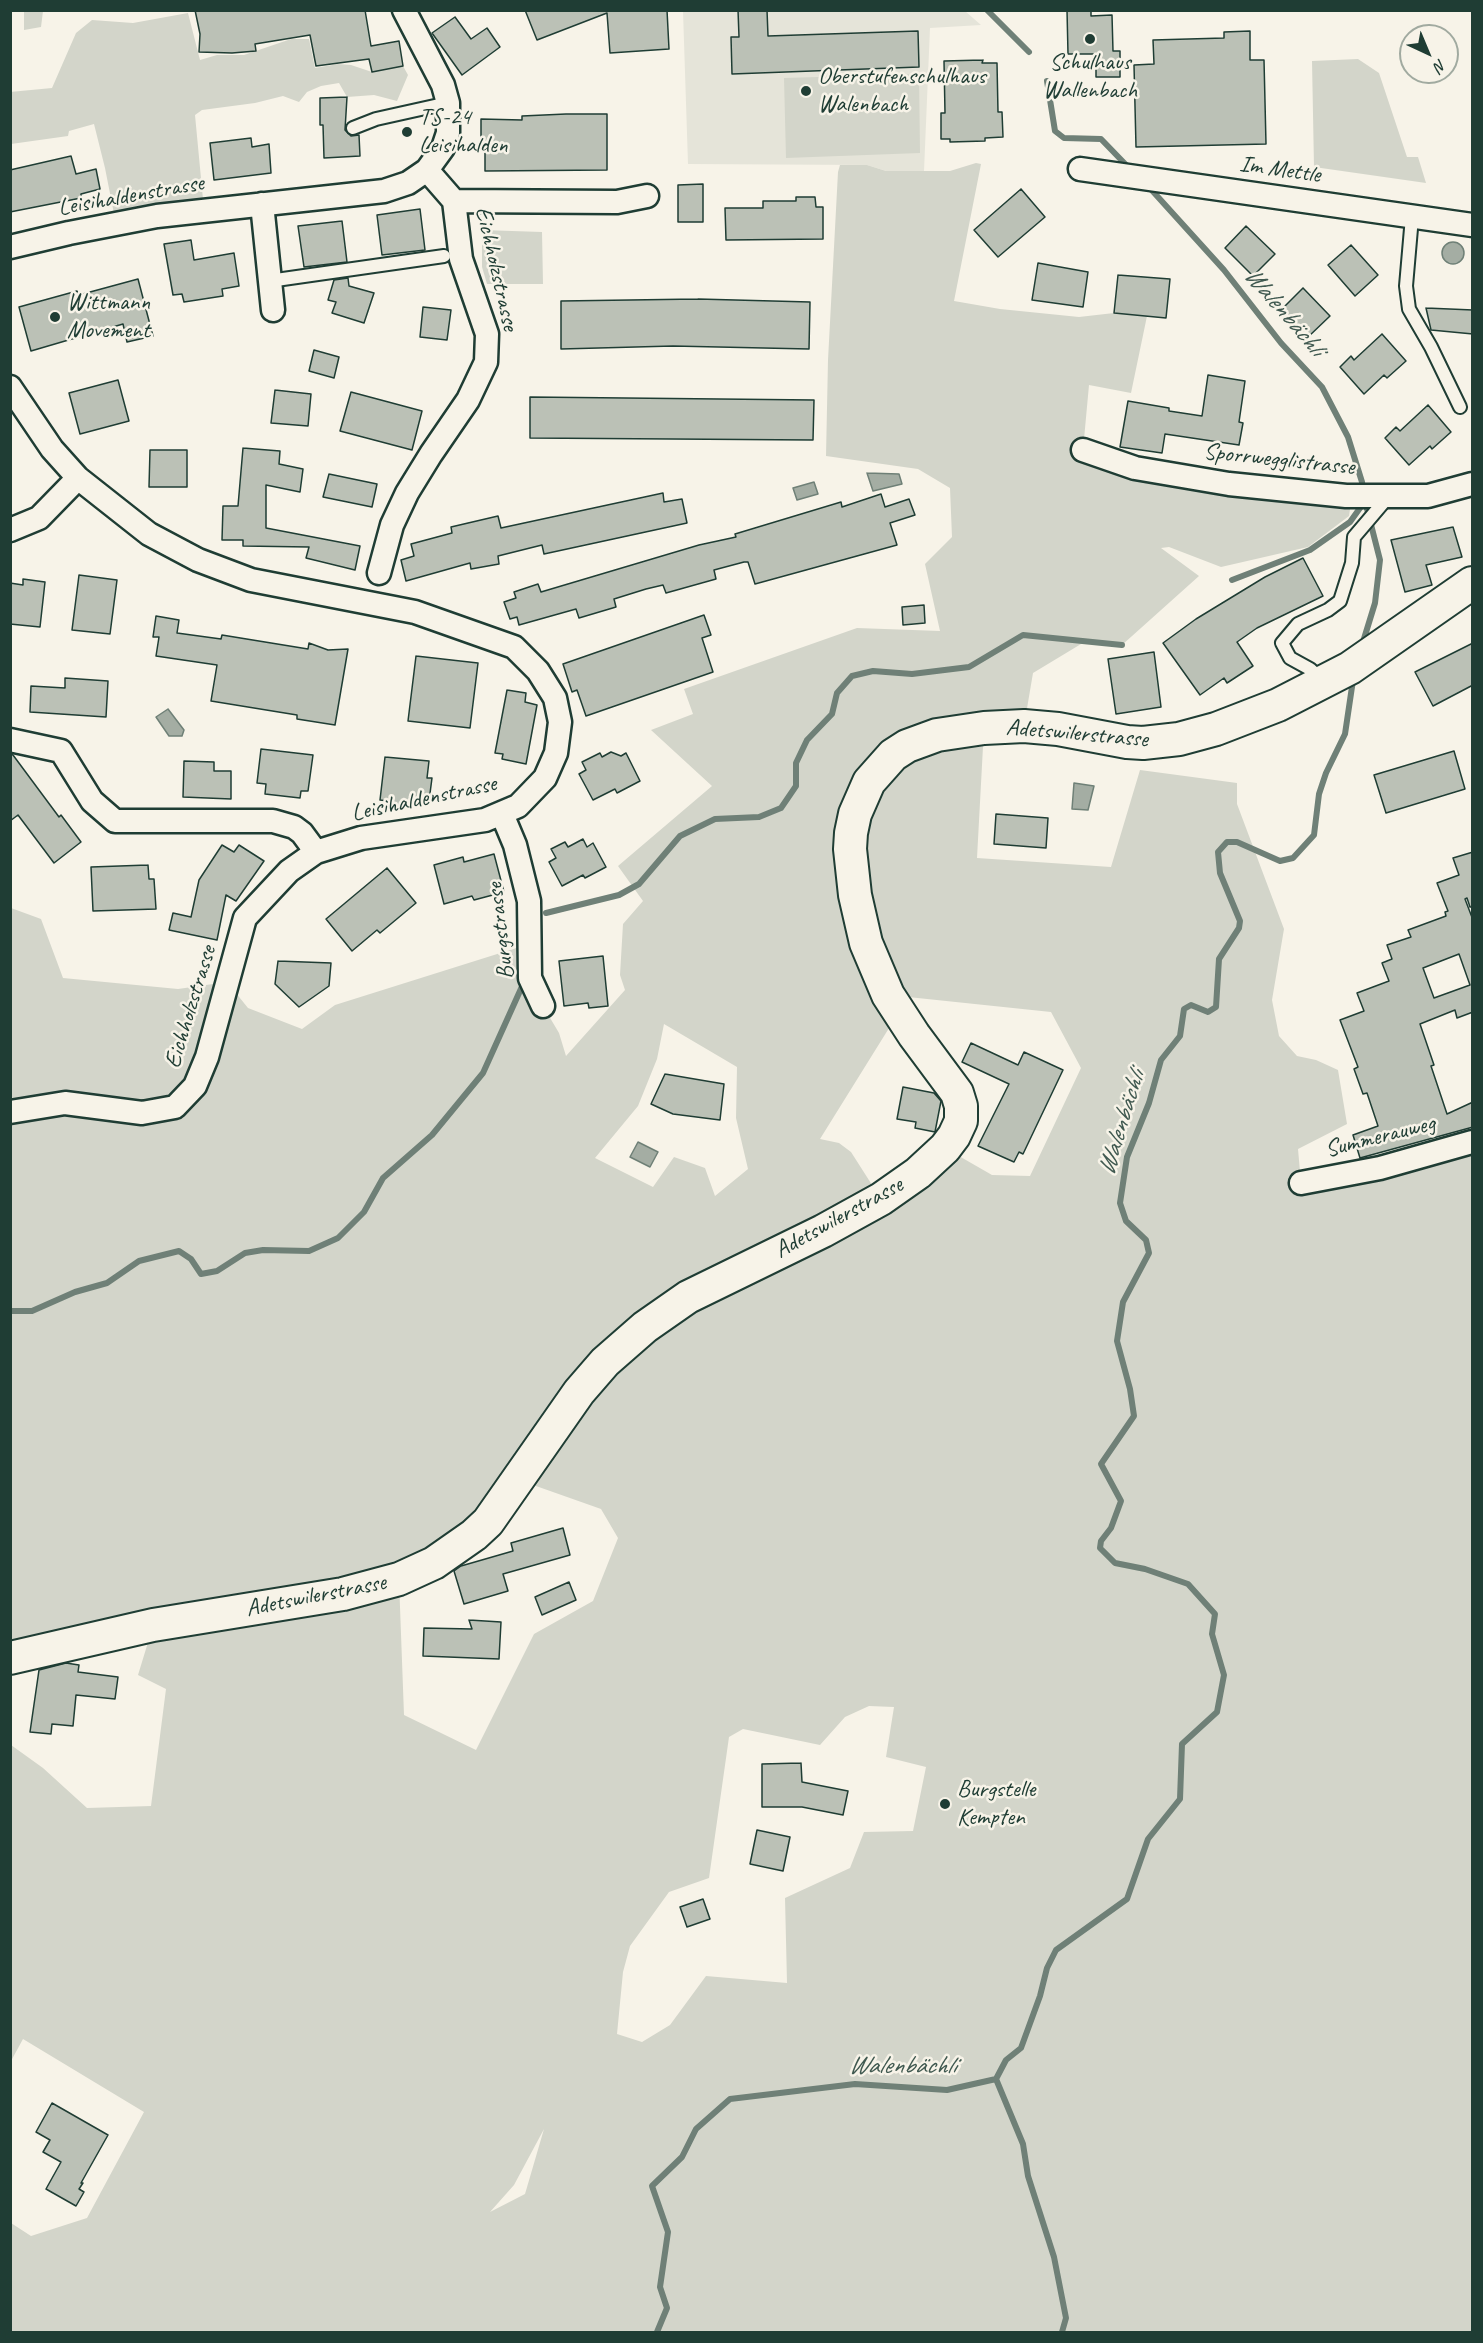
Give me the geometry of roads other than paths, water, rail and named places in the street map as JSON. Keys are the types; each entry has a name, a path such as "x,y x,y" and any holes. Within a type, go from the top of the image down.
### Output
{"street":[{"path":"404,10 443,85 448,103 448,133 443,148 427,170"},
{"name":"Im Mettle","path":"1080,169 1473,225"},
{"name":"Eichholzstrasse","path":"379,573 392,525 407,493 468,400 486,362 487,334 459,250 453,201 427,170"},
{"name":"Leisihaldenstrasse","path":"10,247 157,216 384,190 408,183 427,170"},
{"path":"453,201 617,202 647,196"},
{"path":"262,204 273,310"},
{"name":"Leisihaldenstrasse","path":"10,387 52,449 78,477 150,534 198,560 251,580 415,612 514,646 538,670 555,698 560,722 556,753 545,778 518,806 485,819 361,838 316,852"},
{"name":"Sporrwegglistrasse","path":"1083,450 1135,468 1229,484 1373,501 1428,496 1473,484"},
{"path":"10,530 39,518 78,477"},
{"name":"Adetswilerstrasse","path":"10,1658 153,1625 343,1594 399,1579 434,1563 474,1535 488,1522 579,1392 605,1362 645,1327 688,1297 823,1231 881,1199 918,1173 945,1148 954,1136 960,1121 961,1106 957,1093 888,995 866,943 855,896 850,849 855,814 869,782 893,756 907,746 937,735 984,728 1024,726 1058,729 1127,742 1179,739 1245,719 1324,682 1376,651 1473,583"},
{"path":"10,740 61,751 92,801 115,821 273,821 294,827 302,833 316,852"},
{"name":"Burgstrasse","path":"502,814 515,845 529,902 530,978 543,1006"},
{"name":"Eichholzstrasse","path":"10,1112 65,1103 142,1113 175,1107 195,1086 207,1057 245,918 289,871 316,852"},
{"name":"Summerauweg","path":"1301,1183 1380,1168 1473,1142"}],"lane":[{"path":"353,128 376,119 448,103"},
{"path":"1412,217 1406,286 1409,309 1431,347 1460,407"},
{"path":"269,281 444,255"},
{"path":"1324,682 1310,669 1290,658 1282,643 1298,624 1328,610 1340,601 1352,563 1354,537 1373,501"}],"waterway":[{"path":"987,10 1029,52"},
{"name":"Walenbächli","path":"1047,81 1055,131 1064,138 1101,139 1130,169"},
{"name":"Walenbächli","path":"1148,186 1224,270 1281,343 1322,387 1348,437 1362,482 1380,560 1375,603 1363,642"},
{"path":"1232,580 1310,550 1350,522 1365,501"},
{"path":"546,913 619,895 639,884 680,836 715,819 759,817 781,808 796,786 796,763 807,740 832,714 837,693 852,676 873,671 912,674 969,667 1023,635 1122,645"},
{"name":"Walenbächli","path":"657,2332 667,2308 660,2287 668,2232 652,2186 682,2157 696,2129 730,2099 855,2084 947,2090 996,2079 1006,2060 1021,2048 1040,1996 1047,1968 1056,1950 1127,1899 1148,1839 1180,1799 1182,1744 1217,1712 1224,1675 1212,1634 1215,1614 1188,1584 1145,1569 1115,1563 1100,1548 1101,1541 1111,1528 1121,1501 1101,1464 1134,1416 1130,1389 1117,1341 1123,1302 1149,1253 1146,1240 1126,1221 1120,1203 1127,1157 1149,1103 1161,1060 1180,1036 1184,1009 1191,1005 1208,1012 1216,1007 1219,959 1239,928 1240,921 1220,873 1218,852 1227,842 1237,842 1280,861 1293,858 1314,835 1319,794 1326,773 1345,734 1353,680"},
{"path":"10,1311 32,1311 75,1292 107,1283 139,1261 179,1251 191,1259 201,1274 217,1271 245,1253 263,1250 309,1251 338,1238 364,1212 383,1178 432,1135 483,1073 524,982"},
{"path":"996,2079 1023,2144 1028,2176 1054,2257 1066,2318 1062,2332"}],"place":[{"name":"Schulhaus Wallenbach","path":"1090,39"},
{"name":"Oberstufenschulhaus Walenbach","path":"806,91"},
{"name":"TS-24 Leisihalden","path":"407,132"},
{"name":"Wittmann Movement","path":"55,317"},
{"name":"Burgstelle Kempten","path":"945,1804"}]}
